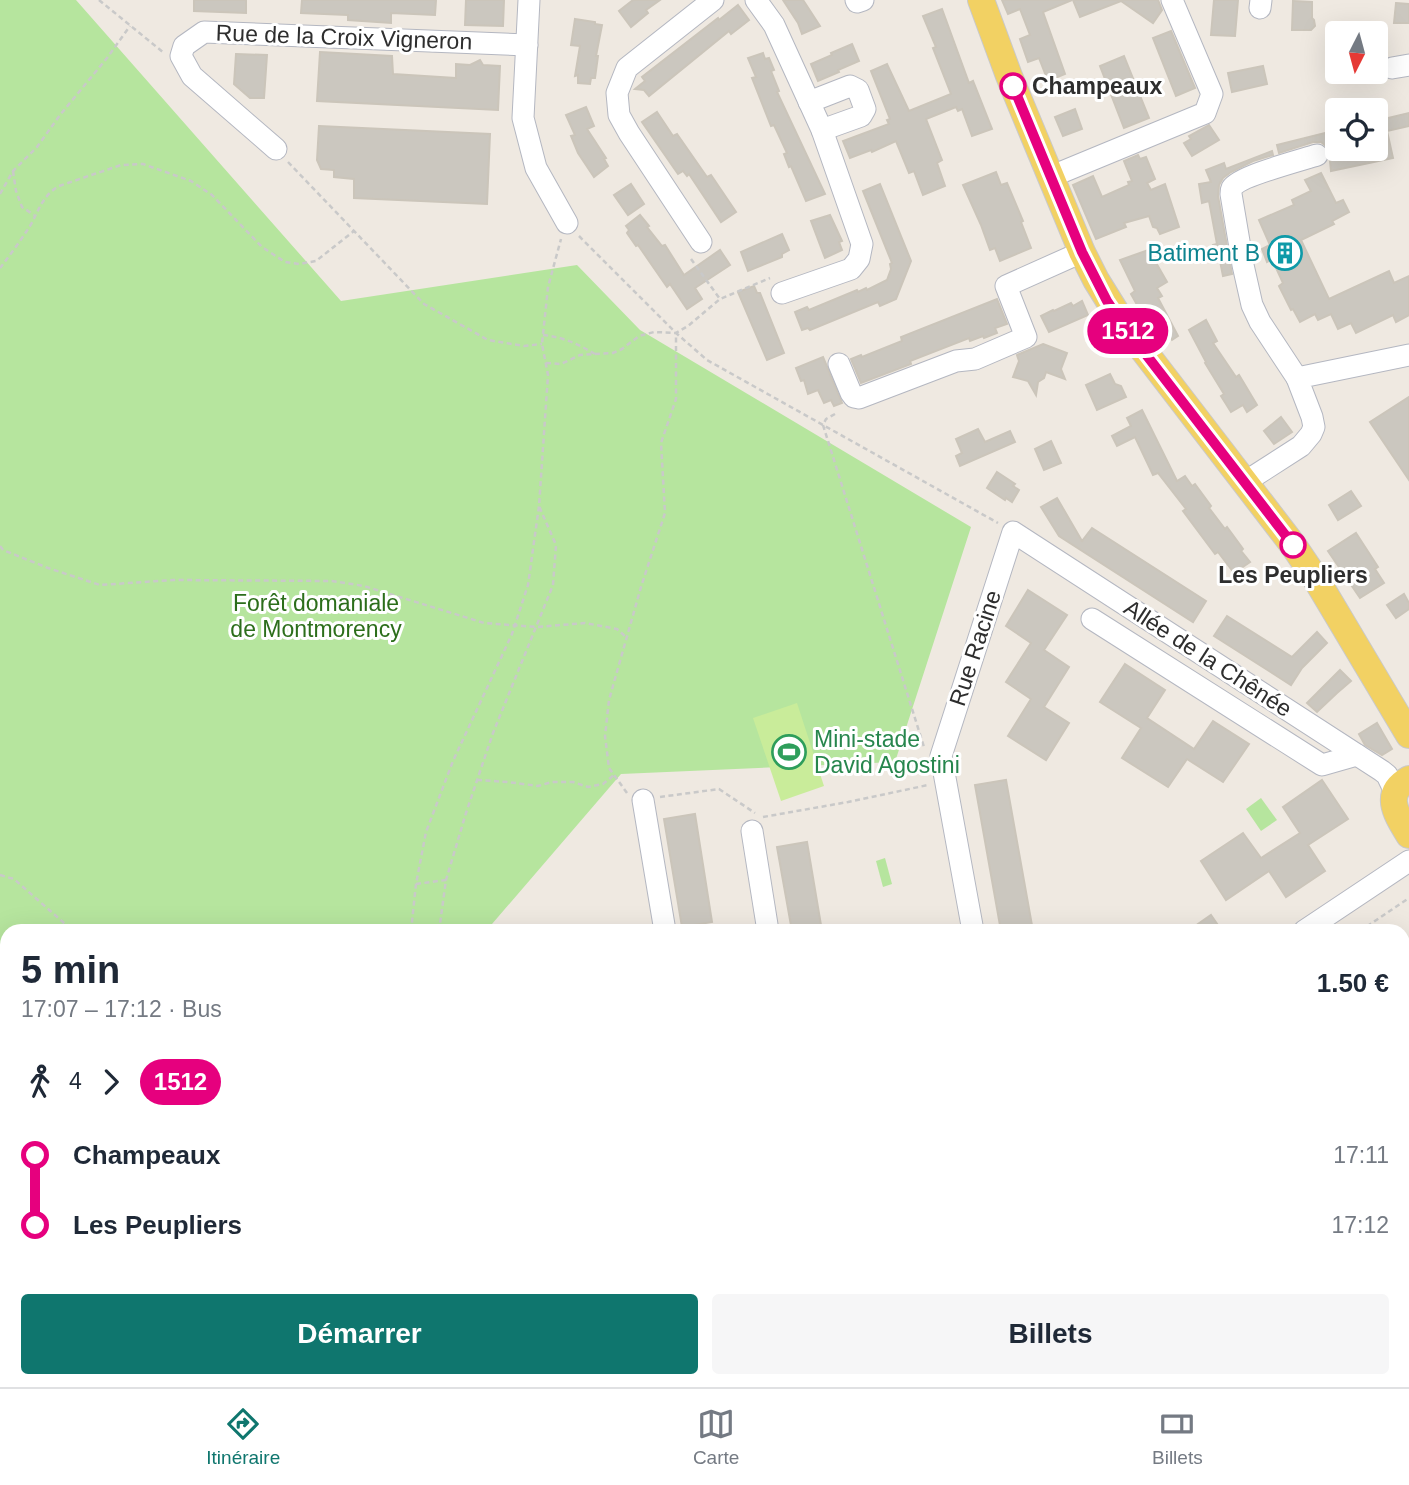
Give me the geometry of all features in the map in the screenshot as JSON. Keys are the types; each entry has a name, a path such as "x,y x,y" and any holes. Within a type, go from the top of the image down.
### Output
{"main road":[{"path":"981,0 1050,177 1082,252 1107,301 1293,545 1409,735"},
{"path":"1402,780 1395,809 1409,835"}],"street":[{"path":"529,0 523,118 536,168 567,223"},
{"path":"701,242 629,133 620,115 617,93 627,68 713,0"},
{"path":"756,0 774,25 822,130 862,244 859,259 850,269 782,293"},
{"path":"856,0 863,0"},
{"path":"1050,177 1205,113 1212,94 1172,0"},
{"name":"Rue de la Croix Vigneron","path":"192,76 181,56 184,46 204,32 527,45"},
{"path":"192,76 276,149"},
{"path":"809,102 850,86 858,90 866,109 861,116 822,130"},
{"path":"1245,482 1301,446 1314,427 1297,378 1259,321 1252,305 1231,194 1234,186 1241,181 1317,155"},
{"path":"839,364 851,393 859,398 956,361 975,359 1026,337 1006,286 1082,252"},
{"path":"1297,378 1409,355"},
{"name":"Allée de la Chênée","path":"1013,532 1357,755 1402,780"},
{"name":"Rue Racine","path":"972,924 941,756 1013,532"},
{"path":"1092,619 1322,765 1357,755"},
{"path":"643,800 664,924"},
{"path":"752,831 767,924"},
{"path":"1314,924 1409,861"}],"path":[{"path":"99,0 192,76"},
{"path":"0,194 13,171 37,148 130,26"},
{"path":"276,149 424,304 488,340 524,346 542,344"},
{"path":"0,268 51,191 121,165 143,164 191,181 212,195 262,247 285,262 299,264 316,261 354,230"},
{"path":"13,171 22,207 34,215"},
{"path":"412,924 426,832 453,761 516,625 528,585 539,506 548,375 542,344 548,286 567,223 676,333 707,360 1013,532"},
{"path":"701,242 689,255 720,299"},
{"path":"546,363 561,365 580,355 613,353 639,336 654,332 676,333 720,299 772,277 782,293"},
{"path":"676,333 676,399 661,443 665,513 640,587 609,699 605,736 610,768 614,775 627,792 643,800 719,789 762,817 946,781"},
{"path":"543,335 577,344 597,355"},
{"path":"835,414 826,419 823,425 925,750"},
{"path":"440,924 446,880 477,780 493,733 553,585 556,545 539,506"},
{"path":"1,549 100,585 173,580 332,581 364,586 484,623 537,627 585,623 617,629 627,637"},
{"path":"477,780 538,786 552,782 573,782 588,787 603,784 614,775"},
{"path":"0,875 14,878 66,924"},
{"path":"416,884 446,880"},
{"path":"1370,924 1409,898"}],"green space":[{"name":"Forêt domaniale de Montmorency","path":"0,0 76,0 341,301 577,265 640,330 971,527 895,762 621,774 492,924 0,924"},
{"name":"Mini-stade David Agostini","path":"797,703 824,786 781,801 753,718"},
{"path":"1261,798 1277,820 1261,831 1246,809"},
{"path":"885,858 892,884 883,887 876,861"}],"building":[{"path":"194,0 246,0 246,13 194,11"},
{"path":"302,0 436,0 435,15 391,13 391,23 348,20 348,15 301,13"},
{"path":"466,0 504,0 503,26 465,25"},
{"path":"633,0 660,0 646,10 648,13 631,27 619,11"},
{"path":"783,0 803,0 820,26 802,34"},
{"path":"1002,0 1072,0 1043,12 1065,74 1048,81 1039,58 1028,62 1020,39 1030,35 1020,9 1008,14"},
{"path":"1073,0 1158,0 1162,10 1153,23 1121,1 1080,17"},
{"path":"1214,0 1238,0 1235,36 1211,35"},
{"path":"1293,1 1312,2 1315,26 1311,30 1292,30"},
{"path":"1396,3 1409,4 1409,23 1394,23"},
{"path":"738,5 749,20 731,34 729,31 649,96 644,90 635,89 645,81 642,77"},
{"path":"942,9 969,83 973,81 992,129 972,136 962,109 958,111 956,107 926,119 942,160 937,163 945,186 923,195 914,171 909,173 896,141 850,158 843,141 889,124 887,120 890,119 871,71 887,64 909,111 951,94 923,16"},
{"path":"575,19 602,25 595,78 591,78 590,84 578,83 578,75 575,76 580,46 571,45"},
{"path":"1171,31 1195,88 1176,96 1153,38"},
{"path":"852,44 859,61 818,81 811,64"},
{"path":"320,52 392,56 393,74 456,78 456,64 470,65 480,60 483,65 500,66 498,110 317,101"},
{"path":"763,53 765,59 769,58 779,91 777,92 825,194 806,201 752,78 756,77 748,58"},
{"path":"236,54 267,55 264,98 250,98 234,84"},
{"path":"1124,56 1149,118 1124,128 1100,66"},
{"path":"1263,66 1267,84 1232,92 1228,73"},
{"path":"586,107 594,126 587,129 606,158 604,159 608,166 594,177 578,153 571,136 575,135 566,115"},
{"path":"1075,109 1082,129 1063,136 1055,117"},
{"path":"657,112 673,136 677,134 707,177 711,175 736,212 721,222 689,174 687,176 683,171 678,174 642,122"},
{"path":"1409,113 1409,126 1388,131 1388,118"},
{"path":"1209,125 1219,140 1192,156 1184,143 1191,139 1189,136"},
{"path":"319,126 490,134 487,204 354,198 354,179 334,177 334,170 321,169 317,160"},
{"path":"1325,133 1325,145 1313,142 1279,153 1277,145"},
{"path":"1388,136 1393,158 1388,159"},
{"path":"1272,151 1273,155 1231,172 1219,185 1218,196 1232,274 1223,276 1219,256 1215,257 1213,245 1217,244 1209,201 1202,203 1199,184 1211,182 1206,170 1224,163 1226,169"},
{"path":"1138,155 1140,159 1146,157 1155,179 1147,183 1151,190 1165,184 1179,227 1160,234 1157,228 1153,227 1149,216 1124,223 1126,227 1096,239 1073,185 1093,176 1102,197 1129,185 1128,182 1132,181 1124,161"},
{"path":"1330,161 1379,161 1331,171"},
{"path":"996,172 1001,185 1007,183 1031,248 1000,261 995,248 990,250 963,185"},
{"name":"Batiment B","path":"1321,173 1336,203 1343,200 1349,212 1332,221 1334,224 1301,240 1329,299 1389,271 1394,283 1409,276 1409,315 1396,322 1393,315 1356,333 1351,323 1338,329 1331,314 1318,320 1315,314 1300,322 1293,309 1291,310 1279,286 1283,283 1272,259 1267,262 1262,249 1270,245 1259,220 1294,205 1292,200 1311,191 1305,180"},
{"path":"631,184 644,204 628,215 614,195"},
{"path":"880,184 911,261 896,299 880,306 878,302 810,330 802,330 795,312 807,307 809,310 857,290 867,290 887,280 892,263 863,191"},
{"path":"640,215 662,246 665,245 684,275 720,250 730,265 695,288 702,299 687,309 670,284 667,287 627,233 629,230 626,226"},
{"path":"830,215 842,241 839,242 842,250 825,258 811,221"},
{"path":"782,234 789,250 782,254 782,257 748,271 741,252"},
{"path":"1154,248 1159,259 1155,261 1167,282 1157,288 1162,296 1158,298 1178,336 1172,340 1158,320 1149,326 1131,294 1135,291 1120,260"},
{"path":"754,286 757,293 760,293 784,353 767,360 738,292"},
{"path":"997,299 1007,324 995,328 997,333 970,341 969,338 861,383 851,359 902,341 901,337"},
{"path":"1082,301 1088,315 1049,332 1041,316"},
{"path":"1206,320 1217,341 1213,343 1236,377 1239,375 1257,405 1247,412 1243,405 1231,412 1189,330"},
{"path":"1043,344 1067,353 1061,369 1065,379 1046,372 1044,378 1038,382 1036,395 1028,381 1013,377 1019,361 1017,355"},
{"path":"823,357 842,403 834,406 831,400 824,403 818,390 808,394 804,380 801,381 796,368"},
{"path":"1110,374 1115,384 1121,386 1126,397 1097,410 1086,385"},
{"path":"1409,397 1409,480 1370,422"},
{"path":"1142,410 1177,481 1185,476 1192,486 1195,484 1211,506 1209,508 1243,549 1241,551 1250,562 1234,573 1218,552 1215,554 1183,511 1186,509 1158,473 1153,475 1135,437 1117,446 1112,436 1131,426 1127,418"},
{"path":"1281,417 1292,432 1274,444 1264,431"},
{"path":"978,429 985,442 1010,431 1015,442 960,466 956,456 962,453 956,439"},
{"path":"1051,441 1061,463 1044,470 1035,449"},
{"path":"997,472 1015,484 1013,486 1019,490 1012,502 987,488"},
{"path":"1351,491 1361,506 1338,520 1329,505"},
{"path":"1057,498 1082,541 1092,528 1206,601 1193,622 1059,536 1041,507"},
{"path":"1356,533 1378,567 1375,569 1384,583 1360,598 1328,551"},
{"path":"1028,590 1067,615 1044,650 1069,667 1044,707 1069,723 1046,760 1008,736 1031,699 1006,682 1031,643 1006,626"},
{"path":"1404,594 1409,609 1396,618 1387,605"},
{"path":"1227,616 1292,657 1317,632 1327,643 1302,668 1291,685 1214,636"},
{"path":"1125,664 1165,690 1147,718 1194,749 1213,721 1249,744 1223,782 1187,759 1168,787 1122,758 1141,728 1100,702"},
{"path":"1340,670 1351,681 1317,712 1307,703"},
{"path":"1377,723 1392,749 1382,755 1365,745 1359,734"},
{"path":"1006,780 1032,924 1000,924 975,785"},
{"path":"1322,780 1348,819 1308,845 1325,871 1286,897 1269,871 1226,900 1201,861 1243,833 1261,858 1300,833 1283,807"},
{"path":"695,814 712,922 682,924 664,819"},
{"path":"807,842 821,924 791,924 777,847"},
{"path":"1211,915 1217,924 1198,924"}],"bus line":[{"name":"1512","path":"1013,86 1082,252 1107,301 1293,545"}],"place":[{"name":"Champeaux","path":"1013,86"},
{"name":"Batiment B","path":"1285,253"},
{"name":"Les Peupliers","path":"1293,545"},
{"name":"Mini-stade David Agostini","path":"789,752"}]}
